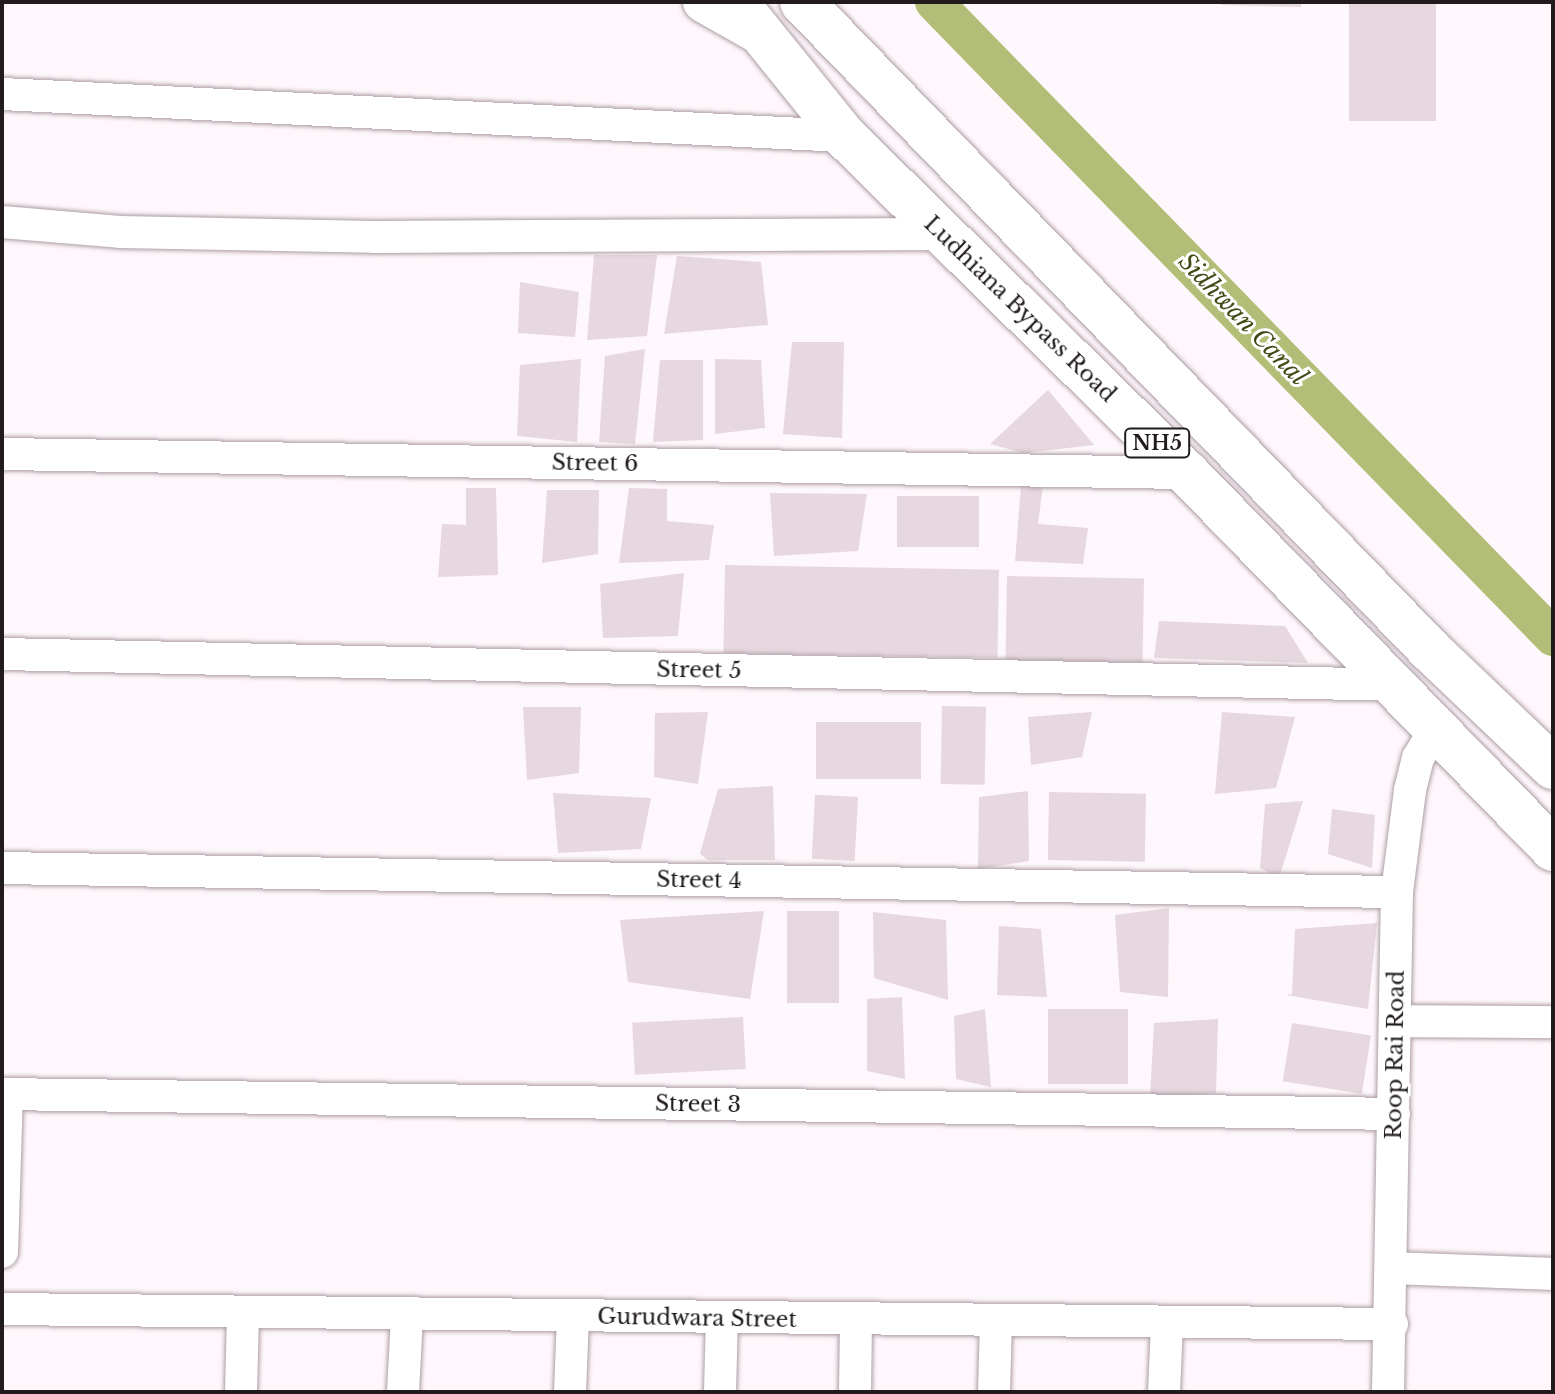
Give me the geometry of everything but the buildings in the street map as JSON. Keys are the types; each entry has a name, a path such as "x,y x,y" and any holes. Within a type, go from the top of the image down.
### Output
{"highway":[{"name":"NH5","path":"736,2 763,36"},
{"name":"NH5","path":"802,2 1430,650 1553,767"},
{"name":"Ludhiana Bypass Road","path":"763,36 844,136 1187,473 1437,726 1553,849"}],"street":[{"path":"703,2 763,36"},
{"path":"2,94 844,136"},
{"path":"2,222 120,232 358,236 944,234"},
{"name":"Street 6","path":"2,454 1187,473"},
{"name":"Street 5","path":"2,654 1395,685"},
{"name":"Roop Rai Road","path":"1388,1392 1392,1324 1397,892 1410,790 1418,758 1437,726"},
{"name":"Street 4","path":"2,868 1397,892"},
{"path":"1395,1021 1553,1022"},
{"path":"2,1252 4,1094"},
{"name":"Street 3","path":"4,1094 1394,1114"},
{"path":"1392,1268 1553,1274"},
{"name":"Gurudwara Street","path":"2,1309 1392,1324"},
{"path":"241,1392 243,1314"},
{"path":"403,1392 407,1315"},
{"path":"570,1392 573,1316"},
{"path":"720,1392 722,1318"},
{"path":"855,1392 856,1319"},
{"path":"994,1392 996,1321"},
{"path":"1164,1392 1167,1322"}],"waterway":[{"name":"Sidhwan Canal","path":"934,2 1553,637"}]}
